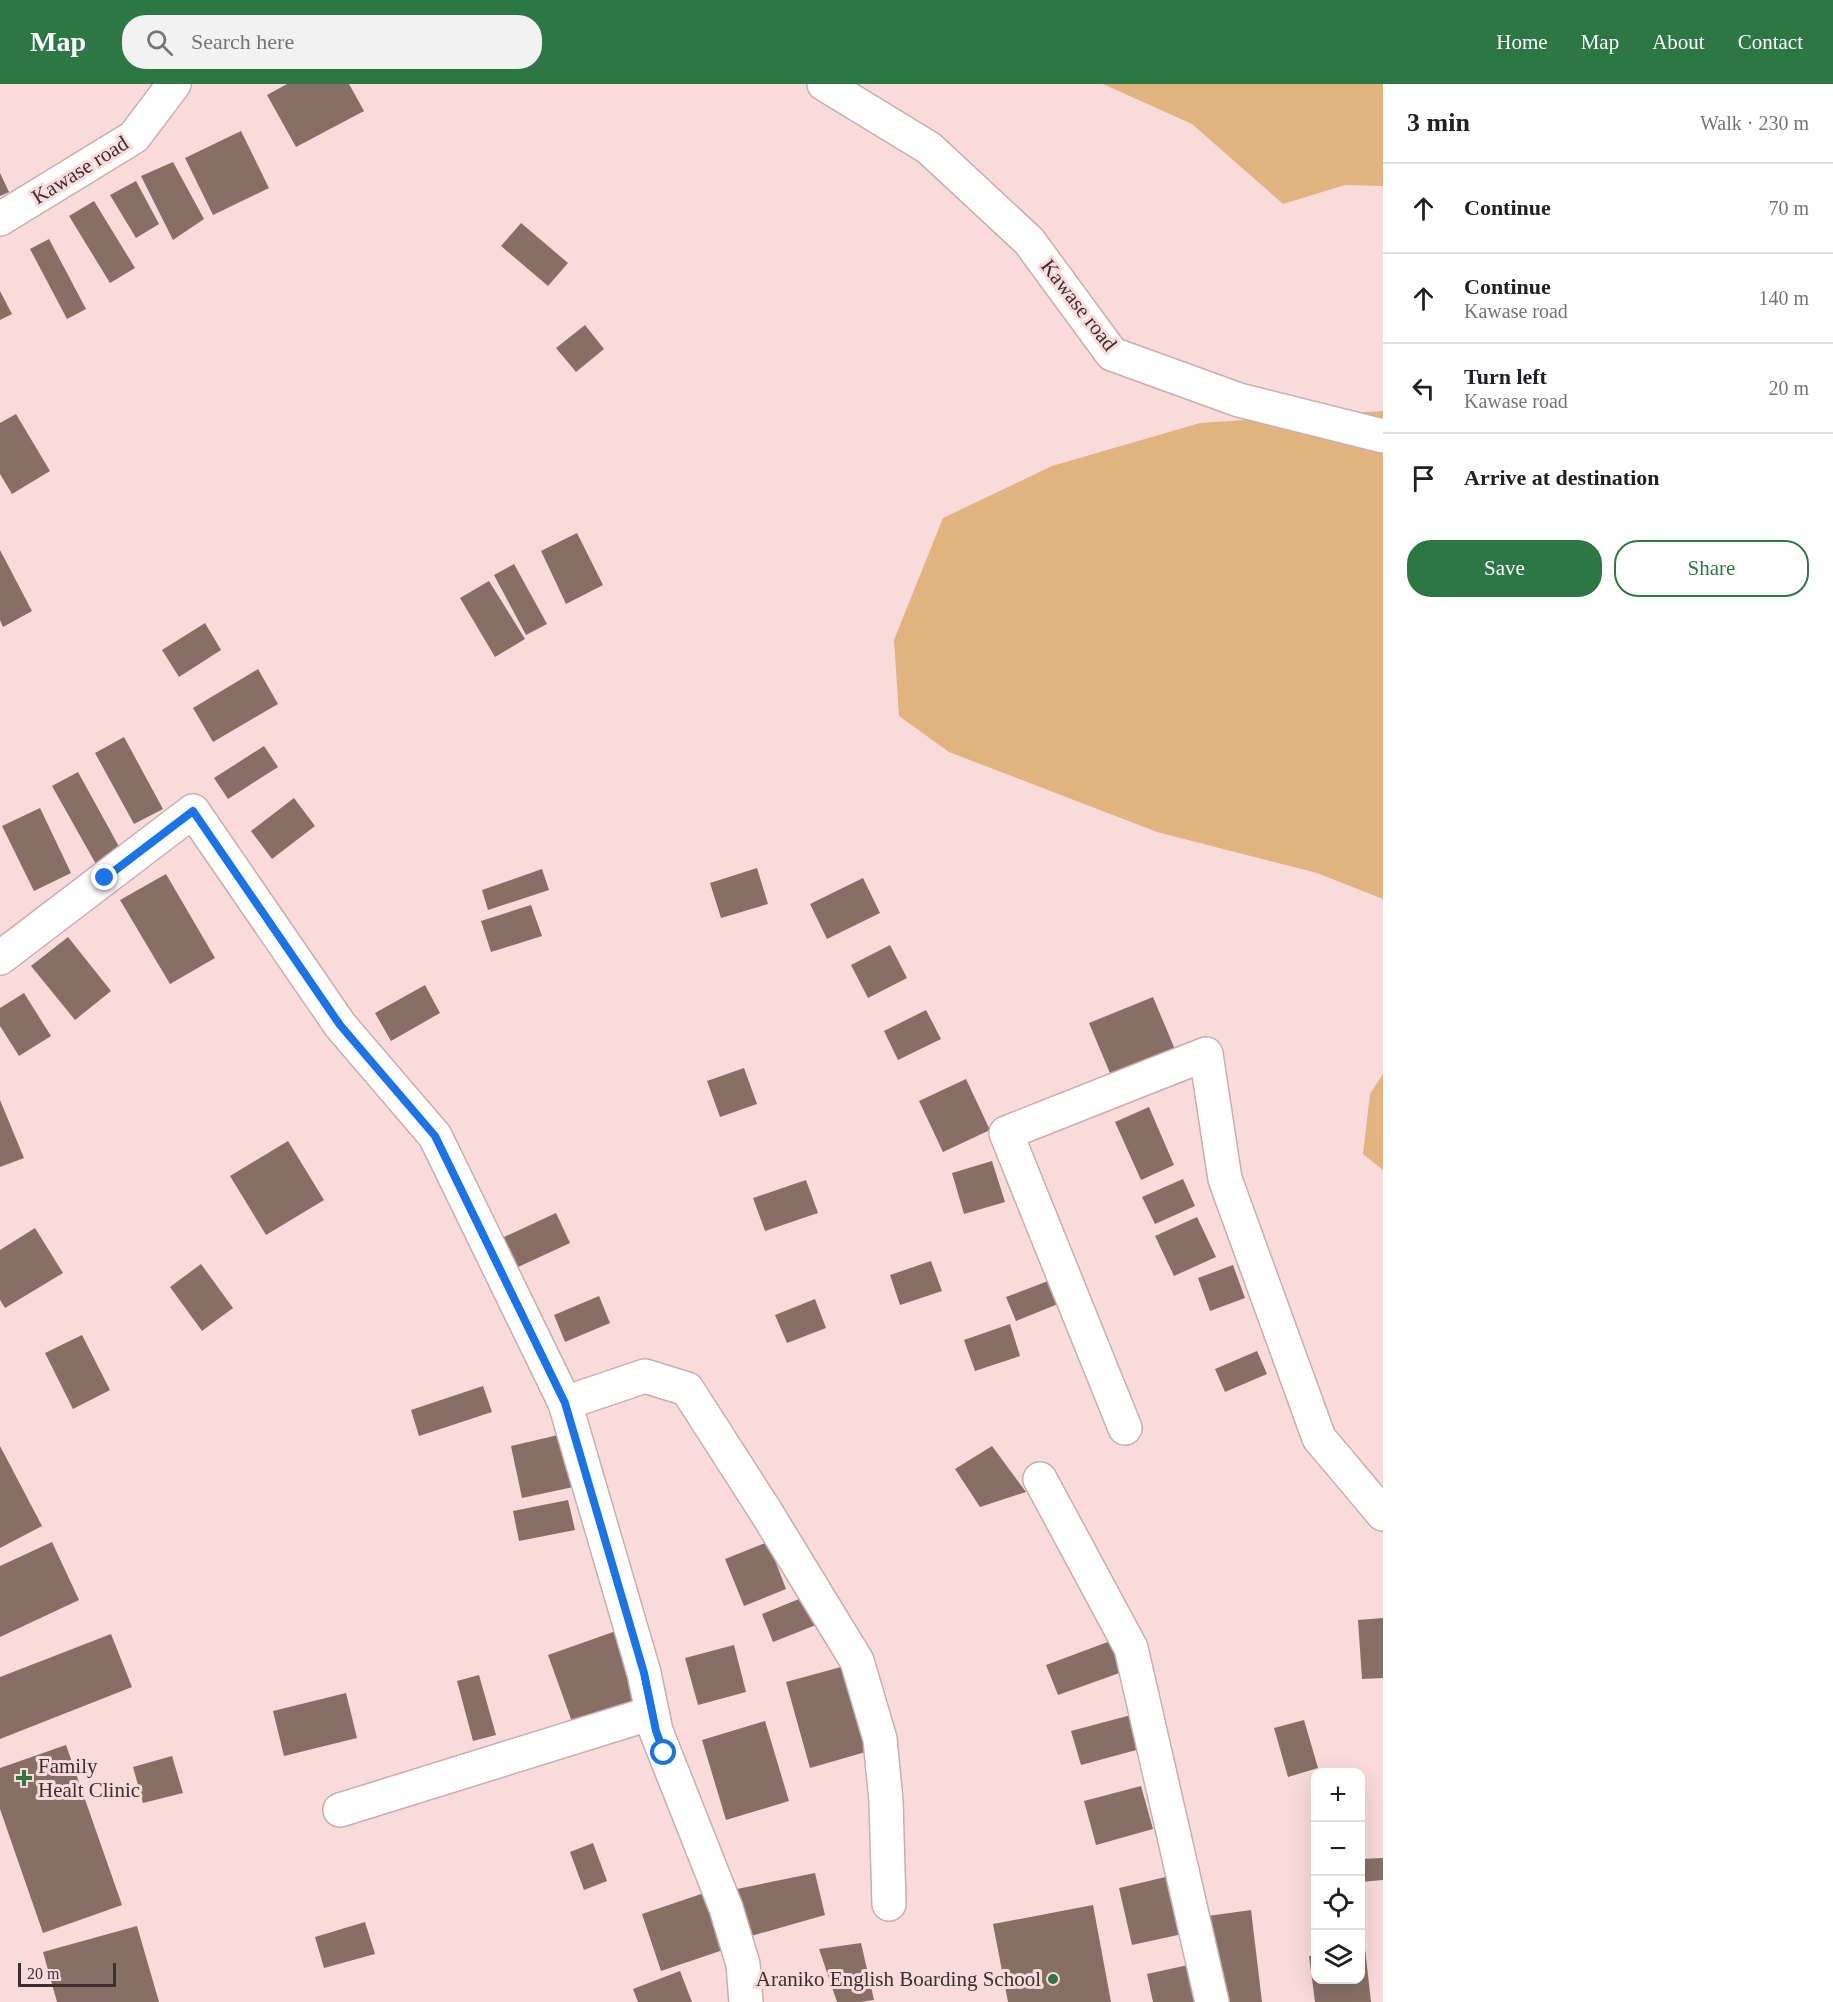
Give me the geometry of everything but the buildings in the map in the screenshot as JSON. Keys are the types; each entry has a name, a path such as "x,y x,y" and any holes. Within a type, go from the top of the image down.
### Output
{"street":[{"name":"Kawase road","path":"0,219 134,137 174,84"},
{"name":"Kawase road","path":"824,84 929,148 1029,241 1112,354 1239,400 1383,436"},
{"path":"0,958 193,811 340,1025 435,1136 565,1403 640,1662 656,1731 726,1908 743,1964 746,2002"},
{"path":"1125,1428 1006,1133 1206,1054 1225,1179 1319,1438 1383,1514"},
{"path":"565,1403 645,1376 687,1389 857,1661 880,1739 886,1801 889,1904"},
{"path":"1040,1479 1131,1648 1212,2002"},
{"path":"340,1810 652,1713"}],"shaded area":[{"path":"1103,84 1383,84 1383,186 1345,185 1283,204 1192,124"},
{"path":"1383,411 1383,899 1317,873 1157,832 949,752 899,716 894,640 943,518 1052,466 1200,423"},
{"path":"1383,1074 1383,1170 1363,1154 1370,1094"}],"place":[{"name":"Family Healt Clinic","path":"24,1778"},
{"name":"Araniko English Boarding School","path":"1053,1979"}],"route":[{"path":"105,878 193,811 340,1025 435,1136 565,1403 644,1673 656,1731 664,1753"}]}
